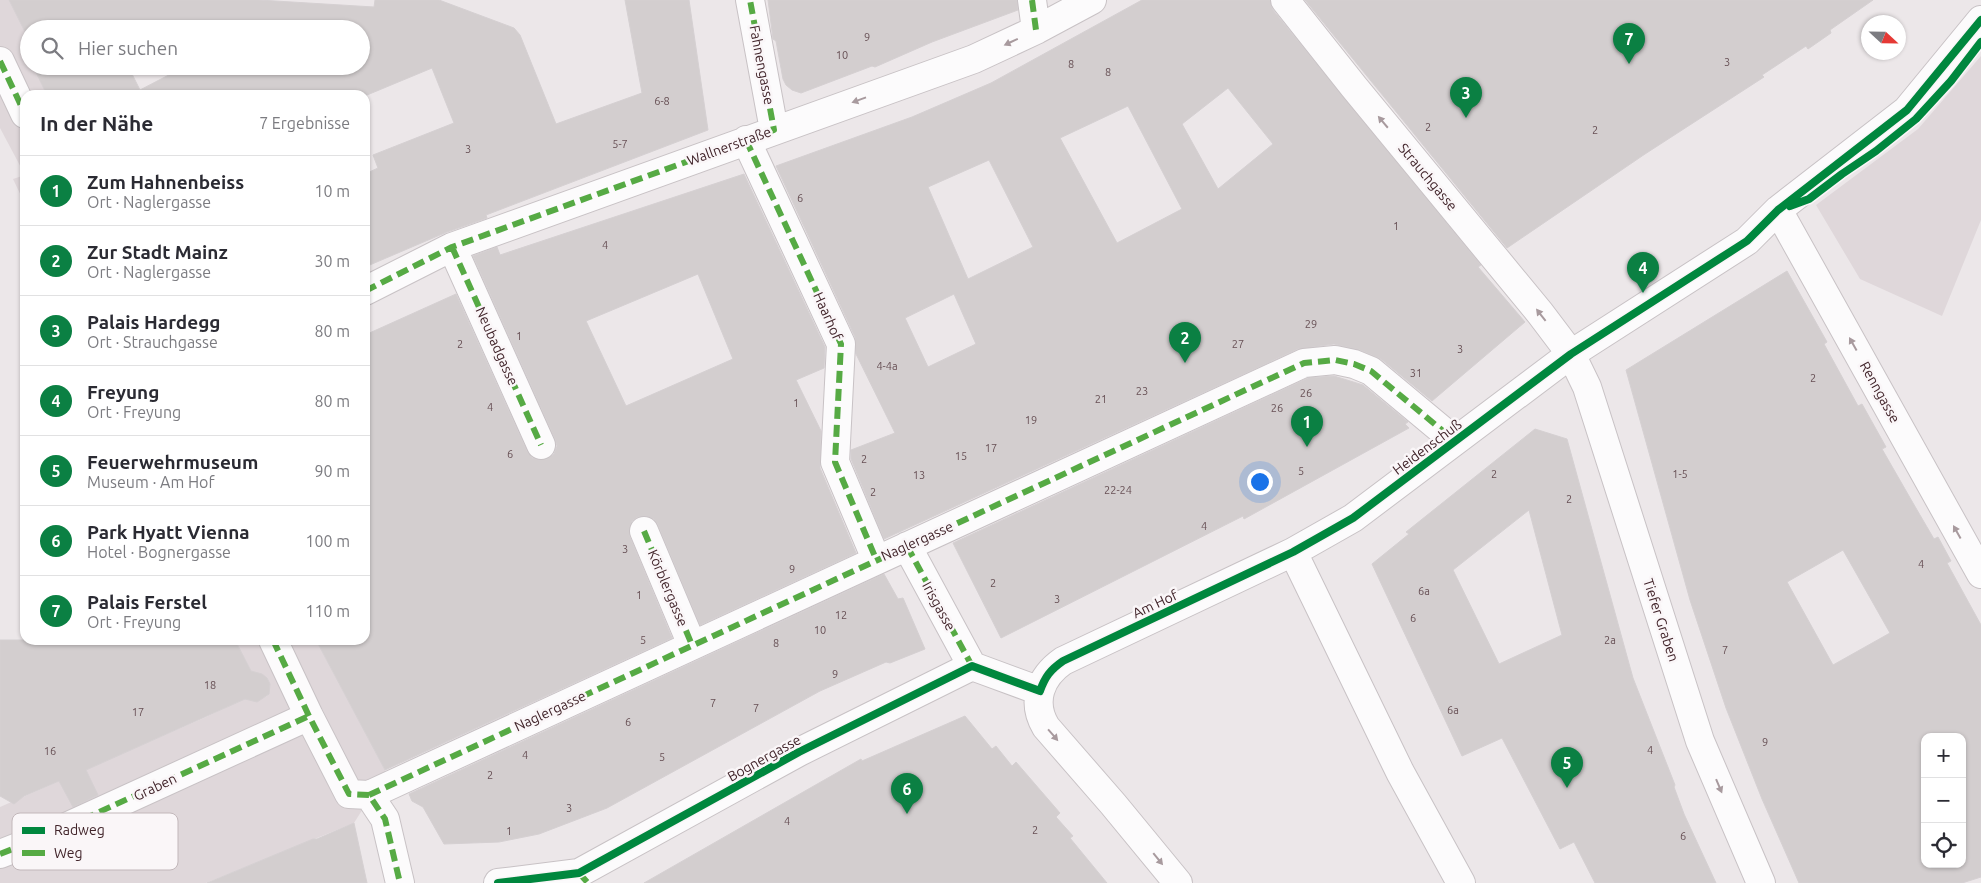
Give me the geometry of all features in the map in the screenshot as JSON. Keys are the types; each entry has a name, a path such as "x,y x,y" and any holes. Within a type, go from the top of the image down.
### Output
{"street":[{"name":"Fahnengasse","path":"750,0 774,130"},
{"path":"1032,0 1036,30"},
{"name":"Wallnerstraße","path":"370,288 452,247 974,59 1036,30 1092,0"},
{"name":"Strauchgasse","path":"1285,0 1571,354"},
{"name":"Heidenschuß","path":"1293,552 1353,518 1571,354 1747,241 1778,210 1907,110 1981,20"},
{"path":"0,61 20,103"},
{"name":"Haarhof","path":"746,140 841,344 835,462 876,559"},
{"name":"Renngasse","path":"1778,210 1981,574"},
{"name":"Neubadgasse","path":"452,247 541,445"},
{"name":"Tiefer Graben","path":"1571,354 1588,387 1700,741 1761,883"},
{"name":"Naglergasse","path":"369,795 876,559 1304,363 1335,360 1354,364 1371,371 1455,441"},
{"name":"Körblergasse","path":"644,531 692,645"},
{"name":"Irisgasse","path":"907,546 972,666"},
{"path":"1293,552 1400,772 1461,883"},
{"name":"Am Hof","path":"1178,883 1046,727 1040,717 1038,708 1044,678 1063,661 1293,552"},
{"path":"275,645 348,794 369,795 384,819 400,883"},
{"path":"972,666 1040,691"},
{"name":"Bognergasse","path":"498,883 584,878 799,752 972,666"},
{"name":"Graben","path":"97,813 309,716"},
{"name":"Graben","path":"0,854 12,849"}],"shaded area":[{"path":"0,0 9,0 20,22 20,75 37,75 45,90 20,90 20,166 0,128"},
{"path":"1981,56 1981,220 1942,316 1860,279 1816,205 1918,129"},
{"path":"20,177 20,194 13,179"},
{"path":"238,645 319,645 386,772 354,823 206,883 0,883 0,807 248,697 255,701 267,696 270,684 252,673"}],"building":[{"path":"9,0 259,0 374,7 375,0 439,0 514,28 520,35 556,124 642,93 625,0 689,0 708,130 486,215 487,218 447,232 370,265 370,172 378,168 373,155 454,123 432,68 370,94 370,90 140,90 169,75 370,75 370,20 20,20 20,22"},
{"path":"768,0 1017,0 1018,10 932,42 875,67 872,66 801,93 792,90 783,79 776,41 773,39"},
{"path":"1142,0 1270,0 1273,10 1481,265 1478,267 1525,322 1432,401 1381,359 1360,350 1334,344 1298,349 884,539 851,459 851,450 895,433 856,354 855,337 776,166 912,117 991,83","holes":["1228,88 1273,144 1218,189 1182,124","1128,106 1182,209 1117,243 1060,138","989,160 1033,247 968,279 928,187","954,294 976,344 928,367 905,318"]},
{"path":"1305,0 1873,0 1830,30 1831,33 1808,49 1806,46 1762,75 1764,77 1645,154 1507,248"},
{"path":"37,75 132,75 140,90 45,90"},
{"path":"744,174 825,347 824,368 796,380 821,431 820,468 856,553 700,625 658,525 654,519 646,516 638,517 632,521 629,529 630,537 672,638 385,770 319,645 370,645 370,333 456,294 527,451 532,458 539,460 547,459 554,454 557,446 555,439 473,256 497,247 500,255","holes":["698,274 733,359 626,406 586,321"]},
{"path":"1787,271 1827,342 1824,344 1858,406 1862,404 1886,447 1882,449 1934,539 1938,537 1951,561 1947,563 1981,625 1981,877 1962,883 1799,883 1762,799 1726,708 1690,600 1626,370","holes":["1843,550 1890,633 1833,665 1787,582"]},
{"path":"1334,376 1363,385 1408,422 1405,424 1409,428 1244,519 1243,516 1001,638 953,543 1308,378"},
{"path":"1535,429 1567,439 1633,678 1675,785 1674,787 1684,814 1716,883 1595,883 1574,842 1560,849 1502,738 1462,756 1372,564 1409,534 1406,532","holes":["1529,510 1562,635 1499,664 1453,570"]},
{"path":"884,574 898,599 903,598 925,649 890,663 886,662 820,691 607,808 539,834 499,842 444,844 423,807 412,801 409,794"},
{"path":"0,640 20,640 20,645 238,645 251,671 262,674 270,684 269,694 257,702 245,699 86,770 98,795 73,807 59,781 24,796 14,804 0,796"},
{"path":"965,716 992,749 996,746 1012,766 1016,762 1060,813 1056,817 1073,836 1070,838 1107,883 644,883 861,759 862,761"},
{"path":"354,823 367,883 207,883 317,839"}],"marked path":[{"path":"370,288 452,247 774,130 750,0"},
{"path":"1032,0 1036,30"},
{"path":"0,61 20,103"},
{"path":"746,140 841,344 835,462 876,559"},
{"path":"452,247 541,445"},
{"path":"369,795 1304,363 1335,360 1354,364 1371,371 1455,441"},
{"path":"644,531 692,645"},
{"path":"907,546 972,666"},
{"path":"275,645 349,794 369,795 385,819 400,883"},
{"path":"97,813 309,716"},
{"path":"0,854 12,849"},
{"path":"579,873 588,883"}],"cycle path":[{"path":"498,883 579,873 799,752 972,666 1040,691 1048,674 1063,661 1293,552 1353,518 1571,354 1747,241 1778,210 1907,110 1981,20"},
{"path":"1790,206 1809,199 1876,151 1916,119 1951,81 1981,42"}],"place":[{"name":"Palais Ferstel","path":"1629,64"},
{"name":"Palais Hardegg","path":"1466,118"},
{"name":"Freyung","path":"1643,293"},
{"name":"Zur Stadt Mainz","path":"1185,363"},
{"name":"Zum Hahnenbeiss","path":"1307,447"},
{"name":"Feuerwehrmuseum","path":"1567,788"},
{"name":"Park Hyatt Vienna","path":"907,814"}]}
